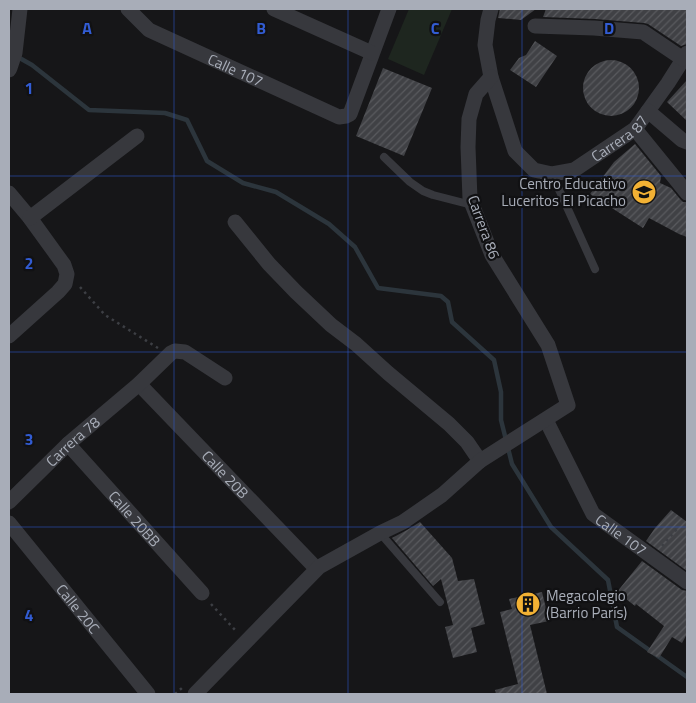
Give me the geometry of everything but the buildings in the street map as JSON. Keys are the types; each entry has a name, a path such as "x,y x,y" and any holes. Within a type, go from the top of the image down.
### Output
{"street":[{"path":"10,69 15,53 20,9"},
{"name":"Calle 107","path":"128,9 149,30 339,117 350,114 372,53"},
{"path":"274,9 372,53 389,9"},
{"path":"491,9 485,45 491,78 515,151 534,170 552,174"},
{"path":"535,26 643,32 685,56"},
{"name":"Carrera 87","path":"552,174 574,170 635,129 685,56"},
{"name":"Carrera 86","path":"491,78 476,94 469,119 470,199 492,256 548,345 568,405 546,420"},
{"path":"648,111 682,140 687,142"},
{"path":"635,129 687,193"},
{"path":"30,218 137,136"},
{"path":"9,193 30,218 64,265 67,274 66,284 9,336"},
{"path":"235,222 269,264 296,292 331,325 356,344 449,424 467,442 480,461"},
{"path":"170,353 175,351 185,352 225,378"},
{"name":"Carrera 78","path":"9,502 68,444 139,384 170,353"},
{"name":"Calle 20B","path":"139,384 312,564"},
{"path":"194,694 319,568 403,522 442,495 480,461 546,420"},
{"name":"Calle 107","path":"546,420 593,514 687,582"},
{"name":"Calle 20BB","path":"68,444 202,593"},
{"name":"Calle 20C","path":"9,524 148,694"}],"lane":[{"path":"384,157 423,192 472,205"},
{"path":"552,174 595,269"},
{"path":"380,533 440,602"}],"path":[{"path":"66,284 80,287 105,314 154,346 170,353"},
{"path":"653,557 677,529"},
{"path":"202,593 239,634"}],"shaded area":[{"path":"409,9 452,9 424,75 388,59"}],"waterway":[{"path":"16,56 32,65 89,110 165,113 187,120 207,161 243,183 276,192 329,224 355,247 378,288 441,296 448,302 452,322 494,360 501,392 501,420 512,464 551,527 608,580 617,627 687,677"}],"place":[{"name":"Centro Educativo Luceritos El Picacho","path":"644,192"},
{"name":"Megacolegio (Barrio París)","path":"528,604"}]}
